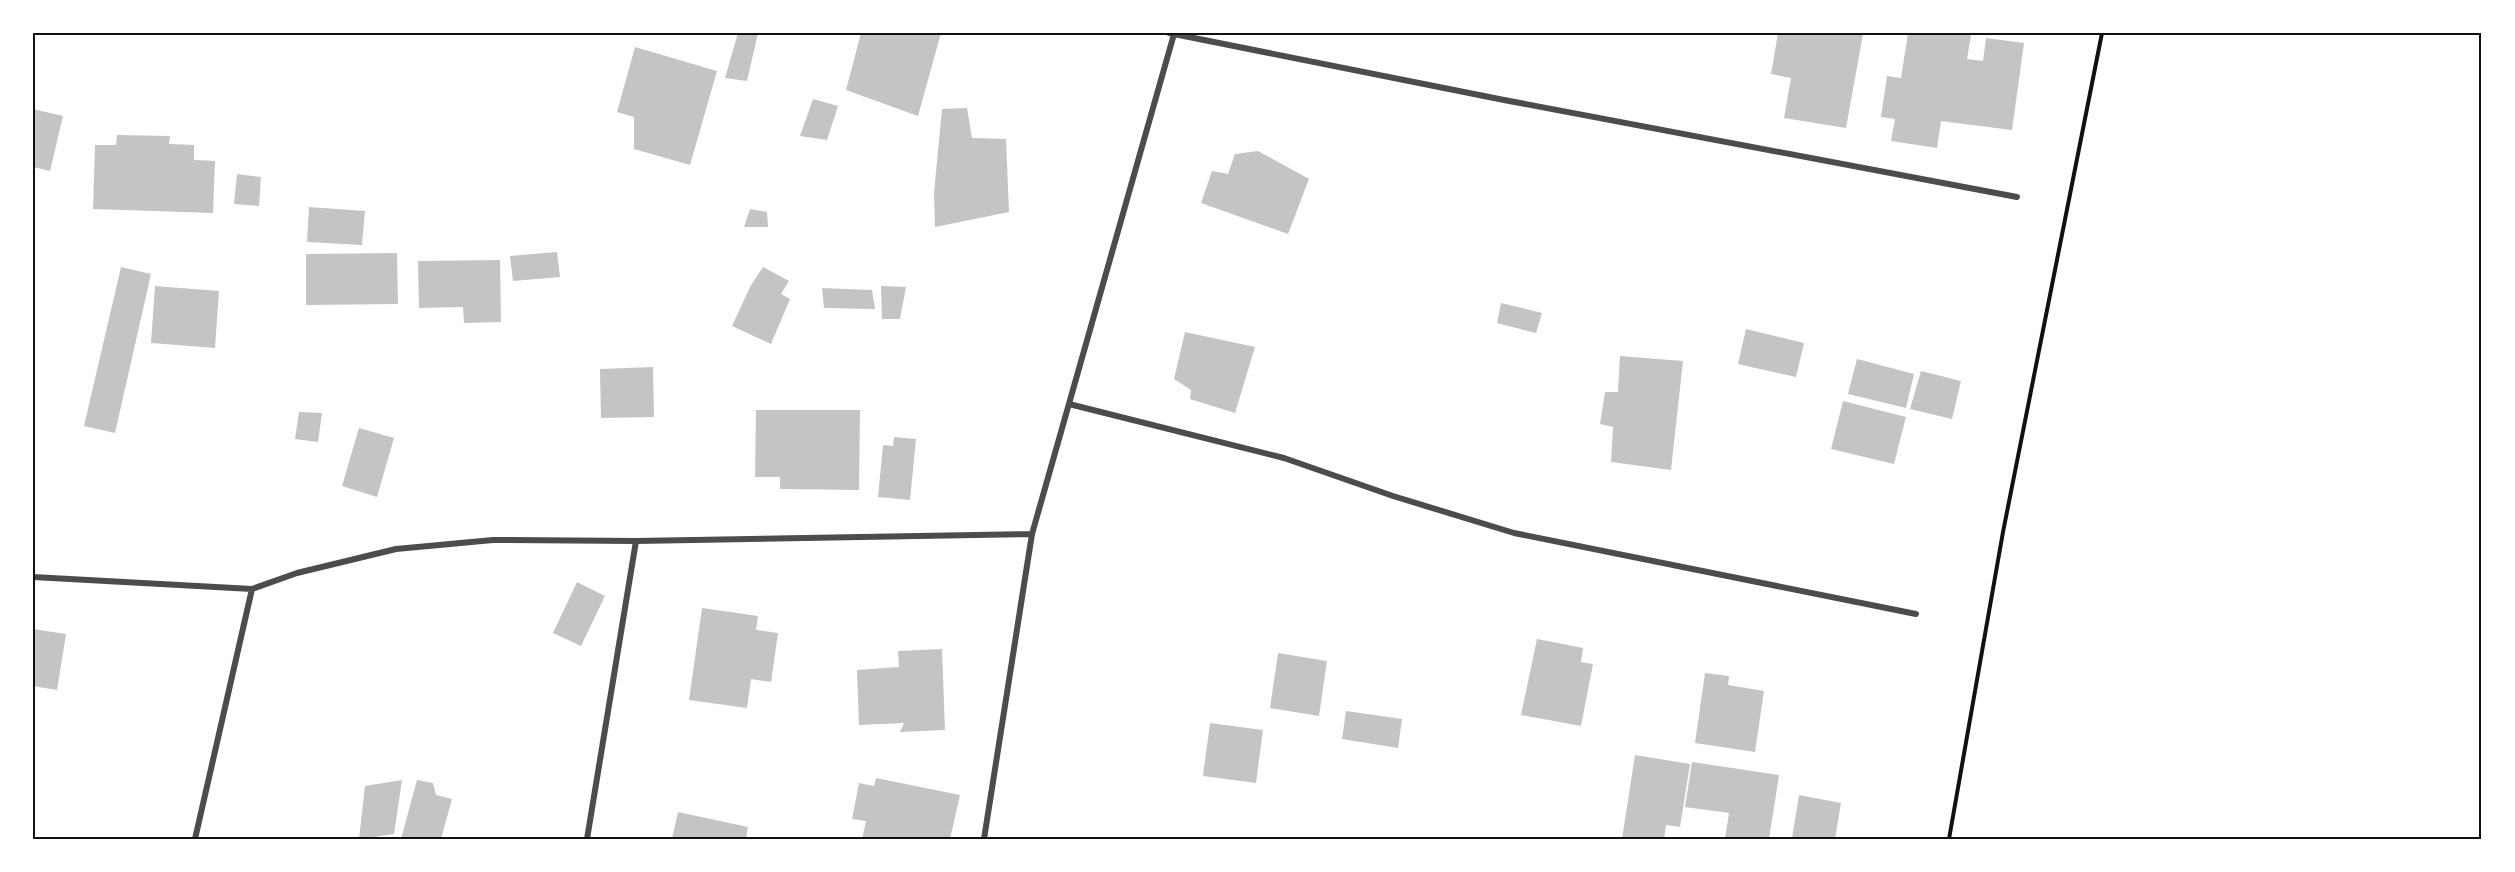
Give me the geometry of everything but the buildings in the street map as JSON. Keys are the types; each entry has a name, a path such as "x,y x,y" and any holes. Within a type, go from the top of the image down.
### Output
{"street":[{"path":"984,839 1032,534 1172,34 2017,197"},
{"path":"1069,404 1284,459 1514,534 1916,614"},
{"path":"33,577 252,589 297,573 396,549 493,540 636,541 1032,534"},
{"path":"586,839 636,541"},
{"path":"195,839 252,589"}],"path":[{"path":"1949,839 2003,532 2102,33"}]}
